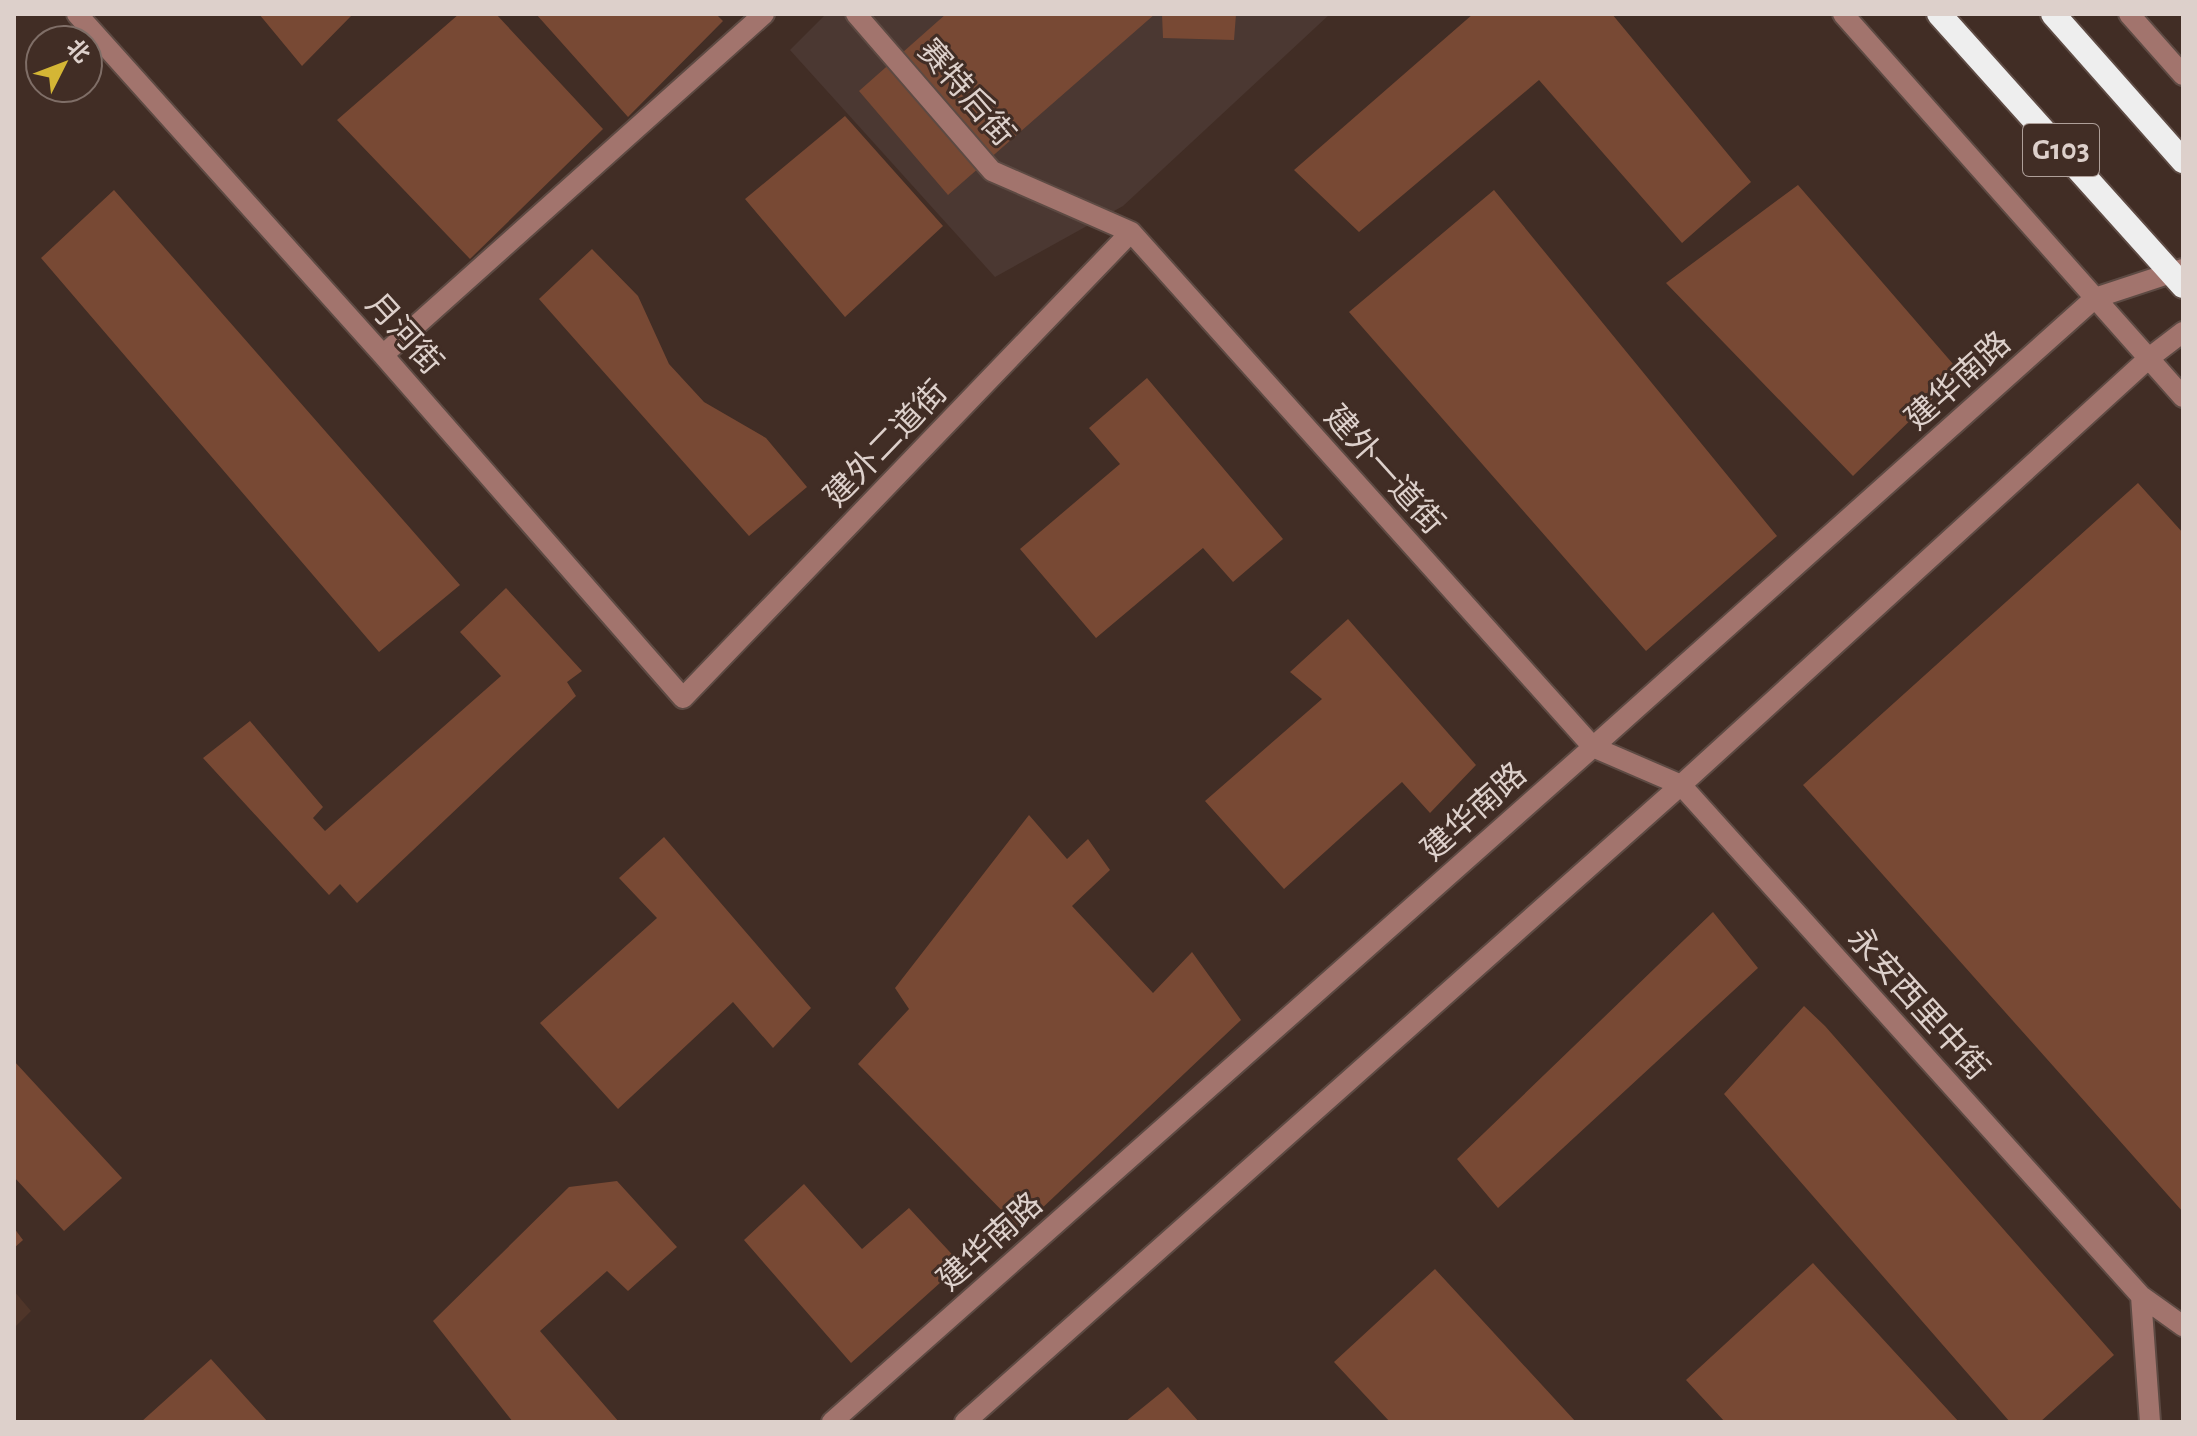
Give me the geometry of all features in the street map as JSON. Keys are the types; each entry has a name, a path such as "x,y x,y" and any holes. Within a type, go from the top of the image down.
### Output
{"highway":[{"name":"G103","path":"1939,14 2179,275"},
{"name":"G103","path":"2053,14 2183,161"}],"street":[{"name":"月河街","path":"77,14 383,355 683,698"},
{"path":"383,355 764,14"},
{"name":"赛特后街","path":"856,14 992,171 1131,232"},
{"path":"1843,14 2183,397"},
{"path":"2129,14 2183,75"},
{"name":"建外二道街","path":"683,698 1131,232"},
{"name":"建外一道街","path":"1131,232 1593,747"},
{"name":"建华南路","path":"832,1422 2095,298 2179,275"},
{"path":"965,1422 1681,785 2149,358 2183,332"},
{"name":"永安西里中街","path":"1593,747 1681,785 2141,1296 2183,1326"},
{"path":"2141,1296 2150,1422"}],"shaded area":[{"path":"826,14 1330,14 1123,206 995,277 790,50"},
{"path":"14,1291 31,1311 14,1328"}],"building":[{"path":"259,14 353,14 302,66"},
{"path":"459,14 496,14 603,129 470,259 337,120"},
{"path":"536,14 716,14 723,21 628,117"},
{"path":"946,14 1155,14 948,195 859,91"},
{"path":"1162,14 1236,14 1234,40 1163,38"},
{"path":"1473,14 1612,14 1751,182 1682,243 1539,80 1359,232 1294,170"},
{"path":"845,116 943,226 845,317 745,199"},
{"path":"1798,185 1960,372 1853,476 1666,283"},
{"path":"114,190 460,585 379,652 41,258"},
{"path":"1494,190 1777,536 1646,651 1349,312"},
{"path":"592,249 638,296 669,364 704,402 766,438 807,487 749,536 539,299"},
{"path":"1147,378 1283,539 1233,582 1203,548 1096,638 1020,549 1120,464 1089,428"},
{"path":"2138,483 2183,533 2183,1212 1803,785"},
{"path":"506,588 582,671 567,682 576,696 357,903 340,884 329,895 203,758 250,721 323,807 313,818 325,831 501,676 460,632"},
{"path":"1348,619 1476,765 1430,813 1402,782 1284,889 1205,801 1322,699 1290,672"},
{"path":"1029,815 1067,859 1088,839 1110,870 1072,906 1153,993 1192,952 1241,1020 1020,1229 858,1064 909,1009 895,988"},
{"path":"664,837 811,1008 773,1048 733,1002 618,1109 540,1023 657,918 619,878"},
{"path":"1713,912 1758,968 1498,1208 1457,1159"},
{"path":"1804,1006 1825,1026 2114,1355 2040,1422 2010,1422 1724,1094"},
{"path":"14,1061 122,1178 64,1231 14,1177"},
{"path":"617,1181 677,1247 628,1291 607,1271 540,1331 619,1422 513,1422 433,1321 569,1187"},
{"path":"804,1184 862,1249 909,1208 961,1264 851,1363 744,1240"},
{"path":"14,1228 23,1240 14,1248"},
{"path":"1813,1263 1959,1422 1725,1422 1686,1380"},
{"path":"1435,1269 1576,1422 1390,1422 1334,1362"},
{"path":"211,1359 268,1422 141,1422"},
{"path":"1168,1387 1199,1422 1125,1422"}]}
